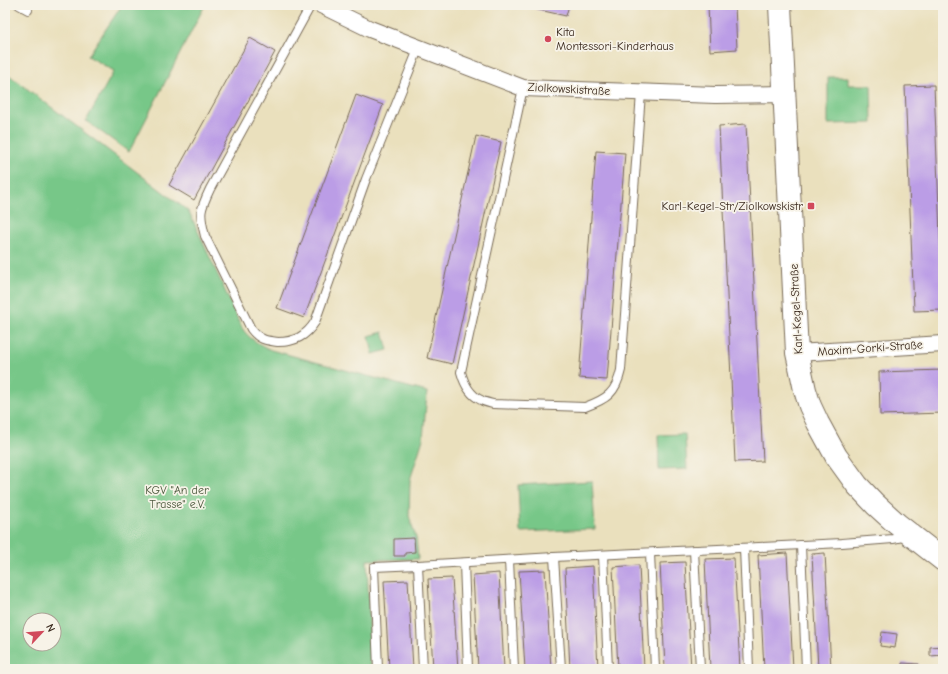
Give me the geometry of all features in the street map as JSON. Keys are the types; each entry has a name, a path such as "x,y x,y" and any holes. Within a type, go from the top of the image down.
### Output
{"street":[{"name":"Ziolkowskistraße","path":"321,5 370,29 523,88 715,95 784,94"},
{"name":"Karl-Kegel-Straße","path":"780,5 797,353 805,390 810,406 836,456 857,485 897,524 943,560"},
{"name":"Maxim-Gorki-Straße","path":"797,353 943,344"}],"lane":[{"path":"19,5 28,10"},
{"path":"311,5 202,206 201,221 205,236 247,322 251,329 264,340 285,342 295,340 310,329 315,322 366,178 419,47"},
{"path":"523,88 461,372 466,386 471,393 480,400 493,404 585,406 606,397 613,390 618,381 621,370 641,92"},
{"path":"378,669 374,567 801,545 893,539 912,535"},
{"path":"801,545 806,669"},
{"path":"744,548 749,669"},
{"path":"694,550 700,669"},
{"path":"650,553 655,669"},
{"path":"603,555 608,669"},
{"path":"554,557 561,669"},
{"path":"509,560 514,669"},
{"path":"464,562 468,669"},
{"path":"418,565 423,669"}],"green space":[{"path":"122,5 205,5 129,152 86,121 114,71 88,56"},
{"name":"KGV \"An der Trasse\" e.V.","path":"5,72 187,210 242,328 251,338 271,350 427,392 423,439 410,480 409,516 416,538 418,559 367,560 371,669 5,669"},
{"path":"828,77 848,77 848,85 871,85 872,123 828,124"},
{"path":"383,332 388,350 373,354 369,336"},
{"path":"685,434 687,469 659,470 658,435"},
{"path":"592,481 595,529 520,532 518,485"}],"building":[{"path":"536,5 569,5 566,16 535,9"},
{"path":"708,5 735,5 737,49 710,51"},
{"path":"250,38 275,52 194,200 169,185"},
{"path":"934,85 943,310 914,311 905,86"},
{"path":"356,95 383,105 304,318 277,308"},
{"path":"746,124 763,461 735,462 719,126"},
{"path":"476,136 501,142 452,364 427,358"},
{"path":"596,151 625,153 607,380 579,378"},
{"path":"943,370 943,413 880,415 879,372"},
{"path":"414,538 415,552 405,553 405,556 394,556 394,539"},
{"path":"787,553 793,669 764,669 758,555"},
{"path":"825,553 831,669 818,669 812,554"},
{"path":"734,558 740,669 710,669 705,559"},
{"path":"685,562 691,669 665,669 660,563"},
{"path":"639,565 644,669 618,669 613,567"},
{"path":"593,566 598,669 570,669 565,568"},
{"path":"545,570 551,669 525,669 519,571"},
{"path":"499,573 504,669 478,669 473,575"},
{"path":"452,578 458,669 433,669 428,579"},
{"path":"408,580 413,669 389,669 384,581"},
{"path":"882,632 897,634 895,648 880,646"},
{"path":"943,646 943,655 930,656 930,647"},
{"path":"902,663 919,664 919,669 902,669"}],"place":[{"name":"Kita Montessori-Kinderhaus","path":"548,39"},
{"name":"Karl-Kegel-Str/Ziolkowskistr","path":"811,206"}]}
